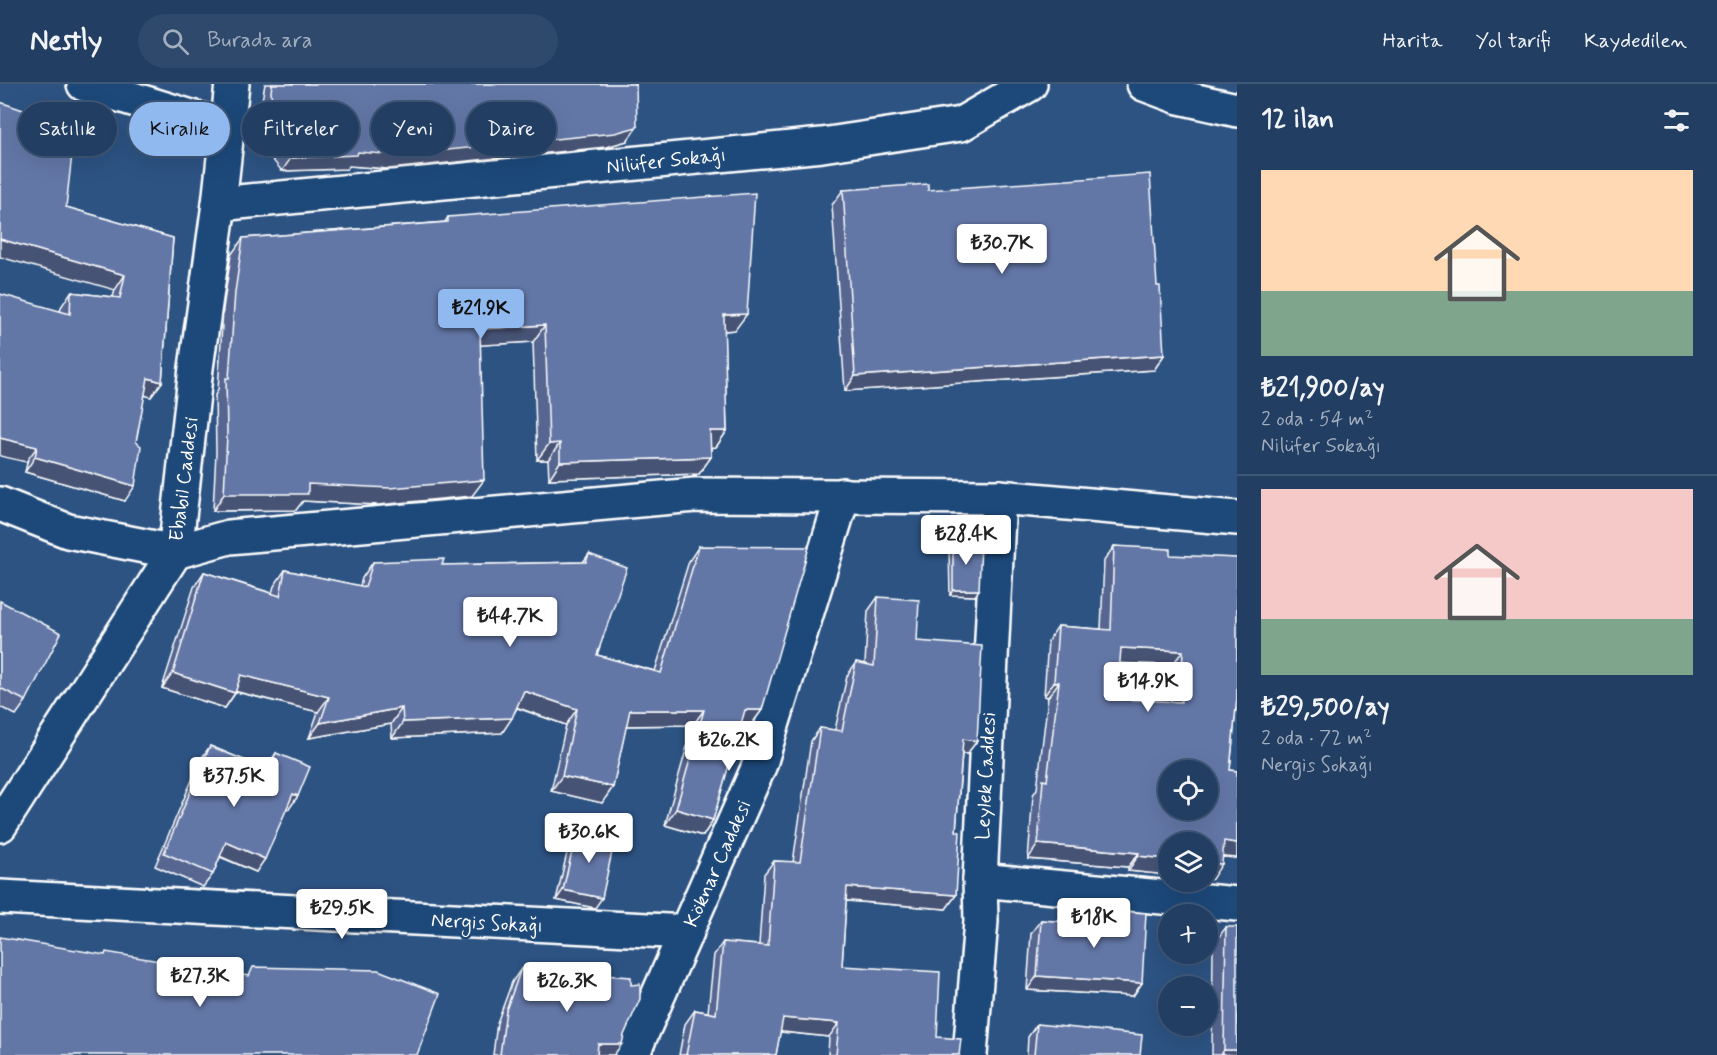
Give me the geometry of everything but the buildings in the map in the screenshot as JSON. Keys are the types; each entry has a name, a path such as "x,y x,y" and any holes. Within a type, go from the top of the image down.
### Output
{"street":[{"path":"84,84 142,102"},
{"name":"Ebabil Caddesi","path":"230,102 232,84"},
{"name":"Nilüfer Sokağı","path":"219,204 822,145 961,124 1030,84"},
{"path":"1144,84 1179,97 1237,110"},
{"name":"Ebabil Caddesi","path":"0,825 175,552 224,156"},
{"path":"0,504 68,531 175,552 229,537 695,495 999,497 1237,518"},
{"name":"Köknar Caddesi","path":"632,1055 760,764 843,495"},
{"name":"Leylek Caddesi","path":"970,1055 981,921 980,880 999,497"},
{"path":"980,880 1237,904"},
{"name":"Nergis Sokağı","path":"0,897 687,932"}]}
